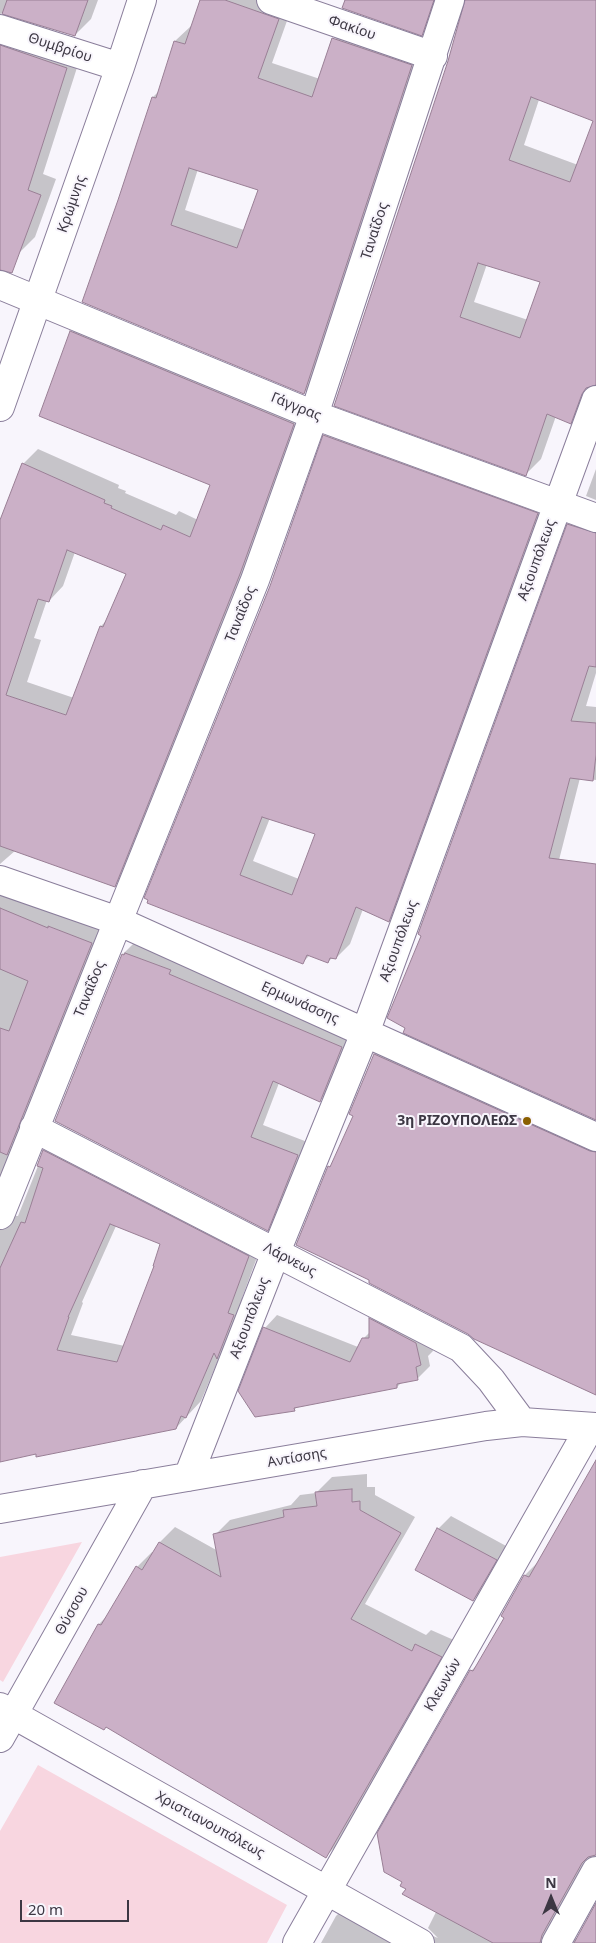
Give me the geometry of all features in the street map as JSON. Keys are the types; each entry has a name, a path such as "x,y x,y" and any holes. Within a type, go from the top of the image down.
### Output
{"street":[{"name":"Κρώμνης","path":"0,407 142,0"},
{"name":"Φακίου","path":"271,0 433,56"},
{"name":"Ταναΐδος","path":"0,1215 255,580 314,415 450,0"},
{"name":"Θυμβρίου","path":"0,28 120,66"},
{"name":"Γάγγρας","path":"0,285 314,415 596,518"},
{"name":"Αξιουπόλεως","path":"188,1477 276,1252 366,1033 596,400"},
{"name":"Ερμωνάσσης","path":"0,880 118,921 596,1137"},
{"name":"Λάρνεως","path":"34,1128 461,1348 491,1380 522,1422"},
{"name":"Αντίσσης","path":"0,1509 486,1426 522,1422 593,1427"},
{"name":"Κλεωνών","path":"297,1943 593,1427"},
{"name":"Θύσσου","path":"0,1738 7,1710 143,1484"},
{"name":"Χριστιανουπόλεως","path":"7,1710 420,1943"},
{"path":"556,1943 596,1871"}],"shaded area":[{"path":"82,1542 3,1682 0,1680 0,1557"},
{"path":"38,1765 287,1905 267,1943 0,1943 0,1831"}],"building":[{"path":"7,0 88,0 75,36 2,14"},
{"path":"200,0 225,0 279,19 258,78 312,97 332,38 412,65 304,394 82,302 152,97 156,98 174,41 185,44","holes":["189,168 258,190 237,248 171,225"]},
{"path":"345,0 434,0 422,36 342,8"},
{"path":"465,0 596,0 596,385 586,388 582,394 571,424 547,414 526,476 334,406 448,61","holes":["531,97 593,121 570,182 509,160","478,263 540,282 520,338 460,317"]},
{"path":"0,45 67,68 28,190 41,195 12,273 0,270"},
{"path":"70,331 294,424 240,574 115,887 0,846 0,520 22,463 105,500 104,503 112,506 111,508 161,530 163,525 190,537 210,485 39,416","holes":["67,550 126,574 103,627 100,626 66,715 6,695 38,599 49,602"]},
{"path":"323,435 538,513 389,922 356,907 336,959 330,958 328,963 307,955 303,964 147,903 148,900 144,898 270,586","holes":["262,817 315,834 292,895 240,875"]},
{"path":"567,524 596,533 596,667 589,666 571,721 596,723 596,755 593,781 570,778 549,858 596,864 596,1120 403,1033 405,1028 387,1018 421,936 418,934"},
{"path":"0,908 48,928 48,926 92,943 7,1155 0,1152 0,1028 9,1031 28,981 0,969"},
{"path":"125,953 171,970 169,974 342,1047 320,1102 273,1081 251,1137 298,1155 268,1231 55,1121 122,954 124,955"},
{"path":"374,1054 590,1151 596,1152 596,1395 474,1339 468,1334 369,1283 369,1280 296,1245 328,1166 330,1167 353,1116 349,1114"},
{"path":"43,1150 249,1256 228,1313 234,1315 217,1359 214,1353 186,1418 181,1416 176,1429 36,1457 36,1454 0,1462 0,1268 21,1222 25,1223 43,1168 37,1166","holes":["110,1224 160,1244 154,1266 117,1362 57,1350 68,1317"]},
{"path":"369,1318 416,1343 421,1365 416,1367 418,1380 397,1384 397,1388 294,1408 295,1411 255,1417 238,1391 263,1327 350,1362 362,1338 369,1338"},
{"path":"596,1460 596,1855 588,1857 582,1863 542,1935 540,1943 493,1943 402,1894 406,1889 400,1886 402,1882 384,1872 377,1833 470,1670 473,1671 504,1618 501,1616 524,1575 529,1577"},
{"path":"352,1489 352,1502 360,1501 360,1510 401,1533 351,1619 412,1651 415,1644 442,1657 326,1858 106,1727 104,1730 54,1703 98,1624 101,1625 136,1566 142,1570 159,1542 221,1577 213,1534 284,1517 283,1510 317,1506 315,1492"},
{"path":"437,1528 497,1560 473,1601 415,1570"},
{"path":"596,1903 596,1943 574,1943"}],"place":[{"name":"3η ΡΙΖΟΥΠΟΛΕΩΣ","path":"527,1121"}]}
